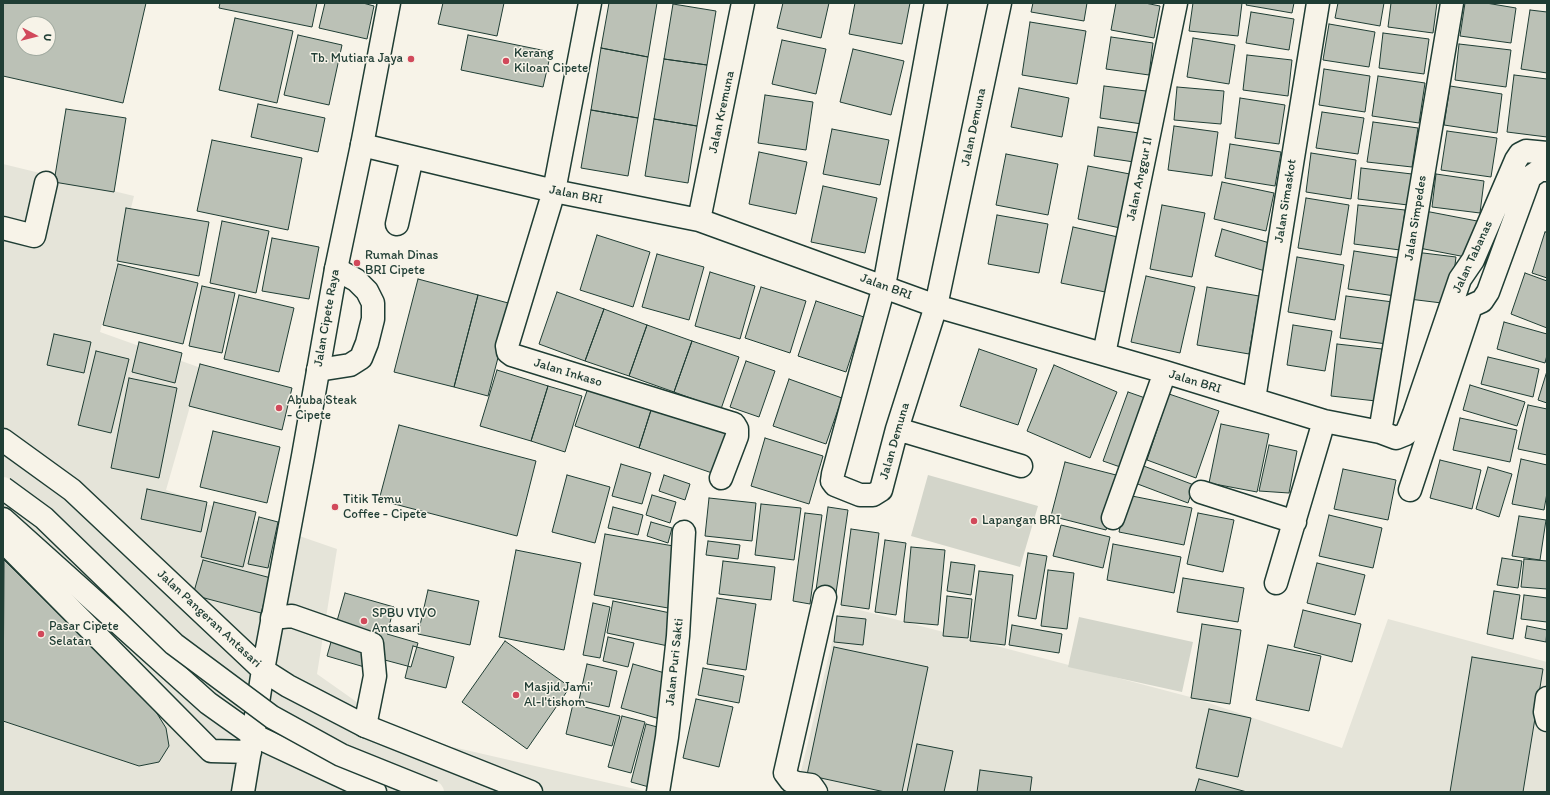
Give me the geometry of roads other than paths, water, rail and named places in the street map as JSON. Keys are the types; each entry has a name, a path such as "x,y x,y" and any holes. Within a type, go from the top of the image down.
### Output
{"street":[{"name":"Jalan Cipete Raya","path":"243,792 263,670 336,269 362,145 389,3"},
{"path":"554,191 590,3"},
{"name":"Jalan Kremuna","path":"700,220 743,3"},
{"name":"Jalan Demuna","path":"936,3 884,286 833,474 832,481 835,485 860,494 873,495 881,490 897,429 936,306 1000,3"},
{"name":"Jalan Anggur II","path":"1104,354 1176,3"},
{"name":"Jalan Simaskot","path":"1254,400 1318,3"},
{"name":"Jalan Simpedes","path":"1380,432 1452,3"},
{"name":"Jalan BRI","path":"362,145 554,191 700,220 936,306 1165,372 1324,421 1380,432 1396,438 1406,434"},
{"name":"Jalan Tabanas","path":"1406,434 1460,279 1473,260 1516,160 1520,154 1526,151 1547,153"},
{"path":"397,224 412,157"},
{"path":"1410,490 1472,306 1482,301 1488,292 1530,177 1540,170 1547,170"},
{"path":"3,228 34,236 46,183"},
{"name":"Jalan Inkaso","path":"554,191 507,346 508,352 512,356 734,424 737,429 737,436 721,478"},
{"path":"318,370 350,365 361,358 367,343 373,319 373,304 367,291 356,280 336,269"},
{"path":"1113,518 1165,372"},
{"path":"1276,583 1324,421"},
{"path":"897,429 1021,466"},
{"name":"Jalan Pangeran Antasari","path":"3,440 72,490 263,670 288,686 365,726 531,792"},
{"path":"3,488 44,518 174,644 272,717 341,755 433,792"},
{"path":"1201,492 1295,522"},
{"name":"Jalan Puri Sakti","path":"658,792 667,737 678,636 684,532"},
{"path":"7,534 211,751 251,744"},
{"path":"7,534 208,703 251,744 375,792"},
{"path":"816,792 811,785 791,781 785,773 825,597"},
{"path":"271,626 292,616 372,644 375,676 365,726"},
{"name":"Jalan Cipete Raya","path":"271,626 271,649 276,664 288,686"},
{"path":"1547,698 1545,712 1547,720"}],"place":[{"name":"Tb. Mutiara Jaya","path":"411,59"},
{"name":"Kerang Kiloan Cipete","path":"506,61"},
{"name":"Rumah Dinas BRI Cipete","path":"357,263"},
{"name":"Abuba Steak - Cipete","path":"279,408"},
{"name":"Titik Temu Coffee - Cipete","path":"335,507"},
{"name":"Lapangan BRI","path":"974,521"},
{"name":"SPBU VIVO Antasari","path":"364,621"},
{"name":"Pasar Cipete Selatan","path":"41,634"},
{"name":"Masjid Jami' Al-I'tishom","path":"516,695"}]}
